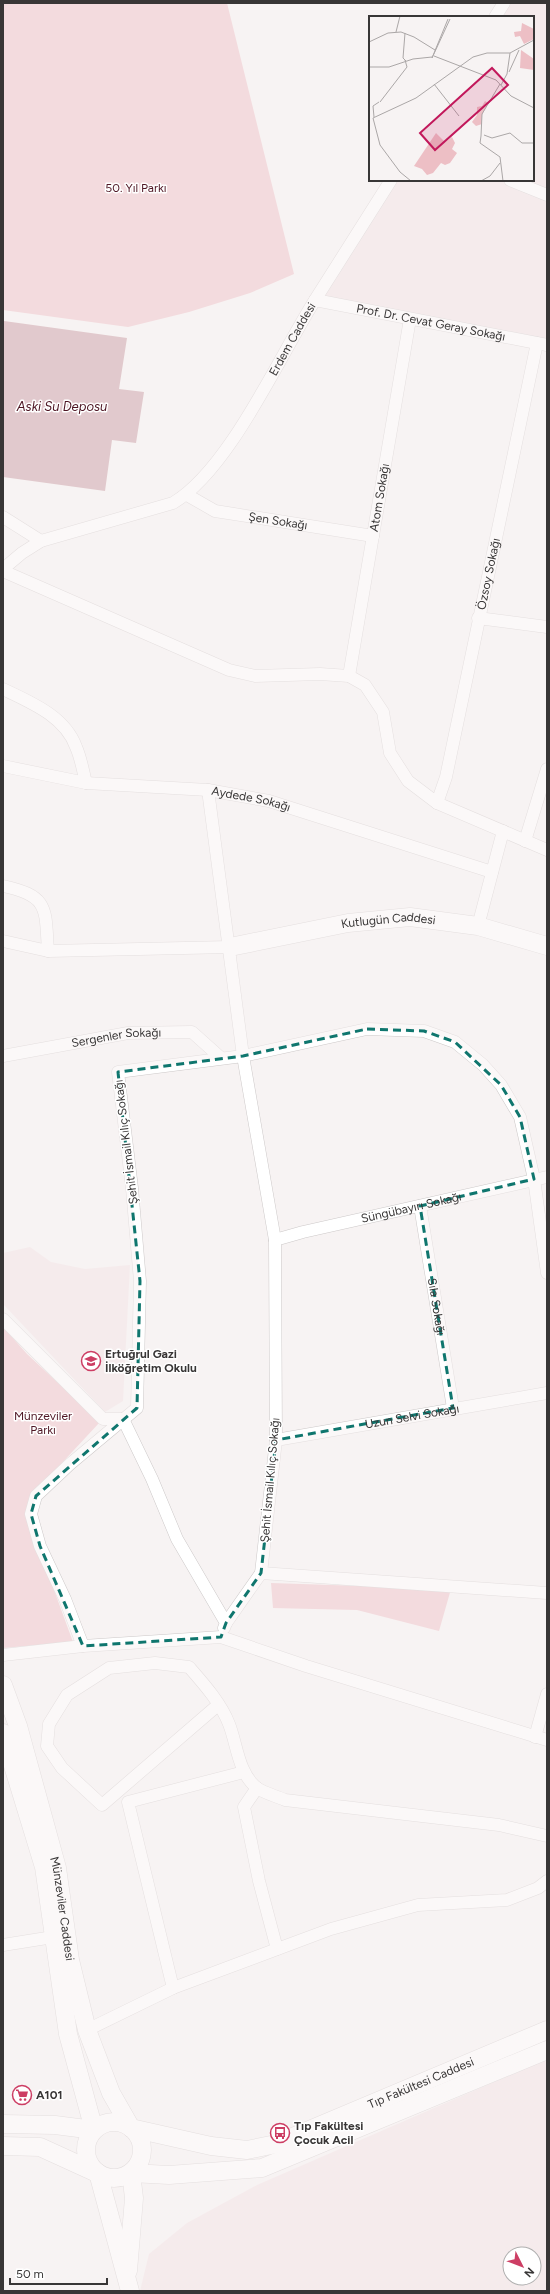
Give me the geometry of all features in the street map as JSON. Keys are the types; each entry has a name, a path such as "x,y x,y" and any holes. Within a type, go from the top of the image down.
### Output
{"main road":[{"name":"Kutlugün Caddesi","path":"230,947 348,923 410,917 478,926 547,946"},
{"name":"Münzeviler Caddesi","path":"3,1685 18,1726 57,1868 70,1960 87,2030 111,2093 132,2128"},
{"name":"Münzeviler Caddesi","path":"3,1733 44,1867 68,2034 94,2130"},
{"path":"68,2034 87,2030"},
{"name":"Tıp Fakültesi Caddesi","path":"132,2128 211,2146 247,2150 276,2144 547,2030"},
{"name":"Tıp Fakültesi Caddesi","path":"131,2173 169,2175 262,2168 547,2050"},
{"path":"3,2124 55,2126 94,2130 111,2122 118,2122 132,2128 141,2142 142,2150 139,2163 131,2173 117,2178 104,2176 40,2147 3,2146"},
{"path":"94,2130 87,2141 86,2153 90,2164 98,2173 128,2287"},
{"path":"128,2287 134,2198 131,2173"}],"street":[{"path":"496,16 504,3"},
{"name":"Erdem Caddesi","path":"187,495 227,447 315,300 390,181"},
{"path":"512,181 547,195"},
{"name":"Prof. Dr. Cevat Geray Sokağı","path":"315,300 542,344"},
{"name":"Atom Sokağı","path":"349,676 410,319"},
{"name":"Özsoy Sokağı","path":"437,803 446,777 478,618 542,344"},
{"path":"187,495 167,505 41,541 22,553 3,570 229,670 255,676 320,674 349,676 365,685 383,712 390,753 408,781 437,803 547,850"},
{"name":"Şen Sokağı","path":"187,495 215,511 373,536"},
{"path":"3,517 41,541"},
{"path":"478,618 547,627"},
{"path":"3,689 37,706 60,723 70,734 76,747 86,783"},
{"name":"Aydede Sokağı","path":"3,766 86,783 208,790 269,801 492,872"},
{"path":"525,841 547,769"},
{"path":"208,790 230,947 243,1056 367,1029 424,1031 455,1042 483,1065 501,1085 520,1117 534,1179 547,1274"},
{"path":"478,926 503,831"},
{"path":"3,886 30,894 41,902 45,912 48,951"},
{"path":"3,941 48,951 230,947"},
{"name":"Sergenler Sokağı","path":"3,1056 128,1033 192,1032 221,1058"},
{"name":"Şehit İsmail Kılıç Sokağı","path":"83,1646 65,1599 40,1546 31,1514 36,1496 137,1408 140,1281 132,1188 118,1072 243,1056 275,1240 276,1440 261,1573 226,1623 221,1637"},
{"name":"Süngübayırı Sokağı","path":"275,1240 547,1177"},
{"name":"Sıla Sokağı","path":"420,1206 453,1408"},
{"path":"3,1319 103,1419 123,1419 152,1479 177,1539 226,1623"},
{"name":"Uzun Selvi Sokağı","path":"276,1440 453,1408 547,1393"},
{"path":"261,1573 547,1593"},
{"path":"3,1655 83,1646 221,1637 306,1666 547,1740"},
{"path":"218,1705 102,1805 62,1768 47,1746 49,1724 67,1695 109,1668 155,1663 189,1666 206,1686 218,1705 229,1723 244,1772 257,1788 284,1800 499,1824 547,1836"},
{"path":"535,1737 547,1694"},
{"path":"173,1988 128,1802 244,1772"},
{"path":"257,1788 244,1807 259,1881 277,1949"},
{"path":"87,2030 173,1988 331,1929 418,1905 507,1900 538,1888 547,1881"},
{"path":"3,1945 53,1937"}],"highlighted area":[{"path":"367,1029 424,1031 455,1042 501,1085 520,1117 534,1179 420,1206 453,1408 276,1440 261,1573 226,1623 221,1637 83,1646 40,1546 31,1514 36,1496 137,1408 140,1281 118,1072 243,1056"}],"shaded area":[{"path":"504,3 547,3 547,345 315,300 390,181 534,181 534,16 496,16"},
{"name":"Ertuğrul Gazi İlköğretim Okulu","path":"30,1247 51,1262 85,1269 130,1265 123,1401 105,1412 3,1304 3,1253"},
{"path":"547,2059 547,2291 140,2291 149,2254 187,2223 257,2185"}],"green space":[{"name":"50. Yıl Parkı","path":"3,3 227,3 294,274 250,293 189,312 128,327 3,310"},
{"name":"Münzeviler Parkı","path":"3,1327 27,1354 100,1422 33,1494 28,1519 73,1642 3,1648"},
{"path":"271,1583 451,1589 439,1631 357,1610 273,1608"}],"water":[{"name":"Aski Su Deposu","path":"4,321 127,338 119,389 144,392 136,443 112,440 105,491 3,477"}],"place":[{"name":"Ertuğrul Gazi İlköğretim Okulu","path":"91,1361"},
{"name":"A101","path":"22,2095"},
{"name":"Tıp Fakültesi Çocuk Acil","path":"280,2133"}]}
